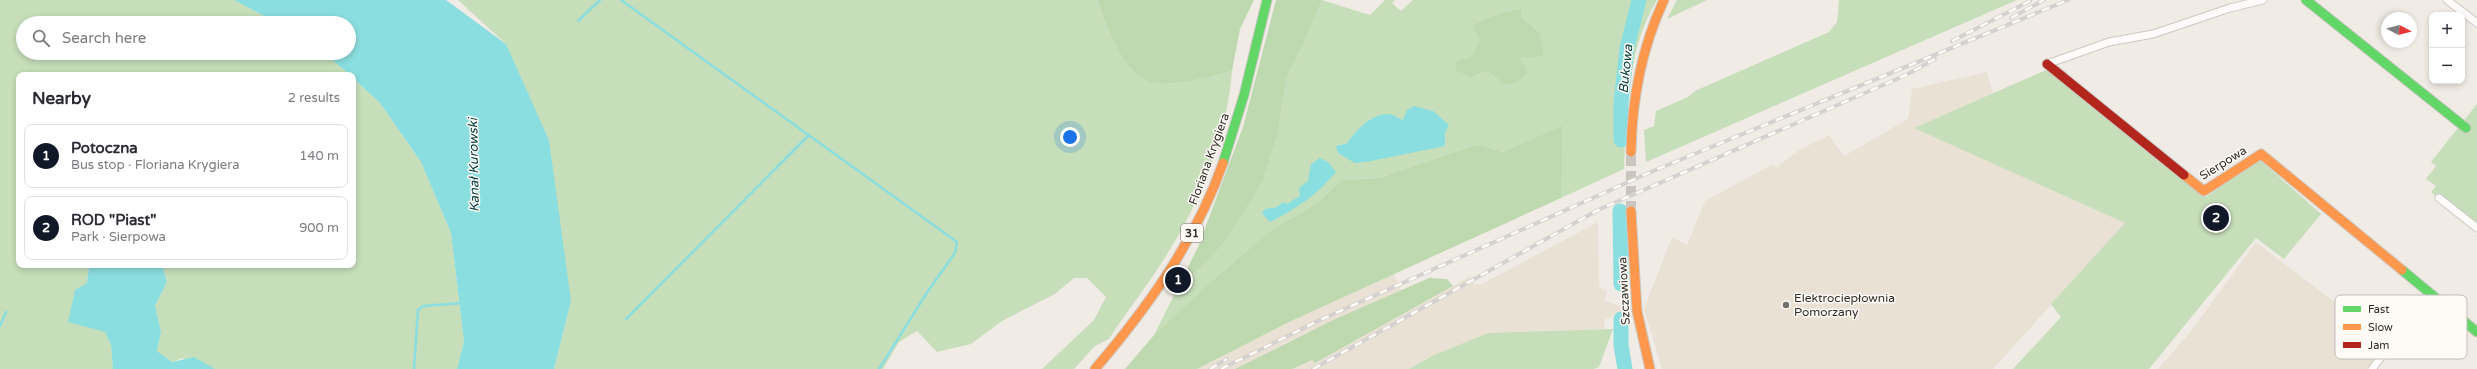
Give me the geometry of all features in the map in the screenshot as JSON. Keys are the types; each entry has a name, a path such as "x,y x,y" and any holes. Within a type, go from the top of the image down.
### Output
{"street":[{"name":"Floriana Krygiera","path":"1095,369 1147,306 1188,240 1221,167 1248,77 1267,0"},
{"path":"1631,152 1633,102 1641,59 1651,28 1664,0"},
{"path":"2047,64 2105,43 2153,34 2242,5 2264,0"},
{"path":"2306,0 2466,128"},
{"path":"2448,0 2477,23"},
{"name":"Sierpowa","path":"2047,64 2204,191 2261,154 2431,295"},
{"path":"2439,198 2477,228"},
{"name":"Szczawiowa","path":"1631,211 1637,324 1650,369"},
{"name":"Sierpowa","path":"2467,324 2477,332"},
{"path":"2372,369 2380,359"}],"shaded area":[{"name":"Elektrociepłownia Pomorzany","path":"1987,72 1993,93 1915,128 2125,223 1993,369 1662,369 1644,309 1672,237 1687,245 1705,201 1773,164 1777,167 1801,149 1829,135 1844,156 1908,119 1912,89"},
{"path":"1598,222 1599,287 1607,291 1605,301 1625,308 1605,320 1604,329 1488,333 1434,355 1409,369 1292,369 1312,360 1315,363 1469,277 1473,283 1480,285"},
{"path":"2256,242 2335,302 2335,359 2375,359 2367,369 2158,369 2190,332"},
{"path":"1394,274 1401,290 1299,336 1235,369 1197,369 1289,322"}],"green space":[{"path":"0,0 234,0 264,16 16,16 16,60 332,60 346,72 16,72 16,268 89,268 87,284 111,345 113,369 0,369"},
{"path":"458,0 1097,0 1105,22 1118,48 1134,71 1144,79 1154,83 1172,84 1232,71 1229,95 1218,143 1201,190 1179,235 1159,267 1109,339 1095,346 1074,369 1042,369 1094,320 1106,297 1087,278 1074,278 1055,294 1002,321 971,344 937,352 917,331 899,342 883,369 554,369 571,301 506,44"},
{"path":"1097,0 1254,0 1240,29 1232,71 1172,84 1162,84 1144,79 1125,61 1105,22"},
{"path":"1276,0 1322,0 1307,37 1287,77 1278,131 1262,182 1224,243 1174,295 1198,247 1243,127"},
{"path":"1322,0 1370,15 1385,0 1395,0 1392,3 1401,11 1413,0 1657,0 1639,40 1634,61 1630,82 1626,125 1624,169 1561,198 1561,127 1503,152 1478,144 1379,178 1342,180 1316,204 1273,229 1154,335 1174,295 1224,243 1278,131 1287,77 1307,37","holes":["1521,8 1521,17 1540,33 1504,85 1488,71 1472,77 1454,62 1471,56 1479,40 1472,25 1500,13","1389,114 1445,146 1405,153 1336,146 1347,143 1355,132 1370,120"]},
{"path":"1677,0 1707,0 1667,19"},
{"path":"1839,0 2017,0 1646,162 1644,130 1654,126 1656,111 1688,97 1695,91 1829,32 1837,22"},
{"path":"1521,8 1521,17 1540,33 1543,56 1521,58 1527,73 1516,83 1504,85 1488,71 1472,77 1457,71 1454,62 1471,56 1479,40 1472,25 1500,13"},
{"path":"2046,70 2058,77 2206,197 2259,159 2321,214 2284,259 2256,238 2149,369 2013,369 2061,317 2051,304 2125,223 1914,128"},
{"path":"356,81 380,103 421,162 451,233 464,342 457,369 215,369 183,358 172,362 157,351 161,332 155,306 167,282 163,268 356,268"},
{"path":"2477,104 2477,228 2431,192 2436,186 2426,179 2436,166 2431,162"},
{"path":"1562,126 1561,198 1289,322 1197,369 1125,369 1154,335 1216,278 1273,229 1316,204 1342,180 1379,178 1478,144 1503,152"},
{"path":"1429,278 1447,279 1453,286 1315,363 1312,360 1292,369 1235,369 1331,321"},
{"path":"1613,329 1599,367 1594,369 1409,369 1434,355 1488,333"}],"water":[{"name":"Kanał Kurowski","path":"234,0 446,0 506,44 549,140 571,301 554,369 457,369 464,342 451,233 421,162 380,103 356,81 356,72 346,72 332,60 356,60 356,16 264,16"},
{"path":"1414,106 1433,111 1449,125 1445,133 1445,146 1355,163 1338,153 1336,146 1347,143 1359,128 1376,116 1388,114 1394,115 1403,120 1407,110"},
{"path":"1320,158 1328,162 1336,172 1306,201 1270,222 1262,213 1265,209 1277,207 1283,202 1287,204 1300,196 1299,188 1308,181 1311,164"},
{"path":"89,268 163,268 167,282 155,306 161,332 157,351 172,362 194,357 215,369 113,369 111,345 105,332 68,322 75,290 87,283"}],"waterway":[{"path":"578,21 600,0"},
{"path":"621,0 957,242 955,253 928,291 879,369"},
{"name":"Bukowa","path":"1621,140 1621,102 1627,48 1639,0"},
{"path":"626,319 809,135"},
{"name":"Bukowa","path":"1620,211 1621,284"},
{"path":"414,369 418,310 423,306 462,303"},
{"path":"0,326 6,312"},
{"name":"Bukowa","path":"1621,319 1621,345 1625,369"}],"tunnel":[{"path":"1631,152 1631,211"}],"railway":[{"path":"2011,18 2044,0"},
{"path":"1221,369 1320,320 1653,171 2068,0"},
{"path":"1952,41 2030,1"},
{"path":"1313,369 1598,210 1906,75 1935,59"},
{"path":"1210,369 1227,359"}],"traffic: fast":[{"path":"1223,163 1244,95 1267,0"},
{"path":"2306,0 2466,128"},
{"path":"2402,270 2432,295"},
{"path":"2467,324 2477,332"}],"traffic: slow":[{"path":"1631,152 1633,112 1639,74 1649,37 1664,0"},
{"path":"2184,175 2204,191 2261,154 2402,270"},
{"path":"1095,369 1115,346 1169,272 1199,219 1223,163"},
{"path":"1631,211 1637,311 1650,369"}],"traffic: jam":[{"path":"2047,64 2184,175"}],"place":[{"name":"ROD \"Piast\"","path":"2216,218"},
{"name":"Potoczna","path":"1178,280"},
{"name":"Elektrociepłownia Pomorzany","path":"1786,305"}]}
